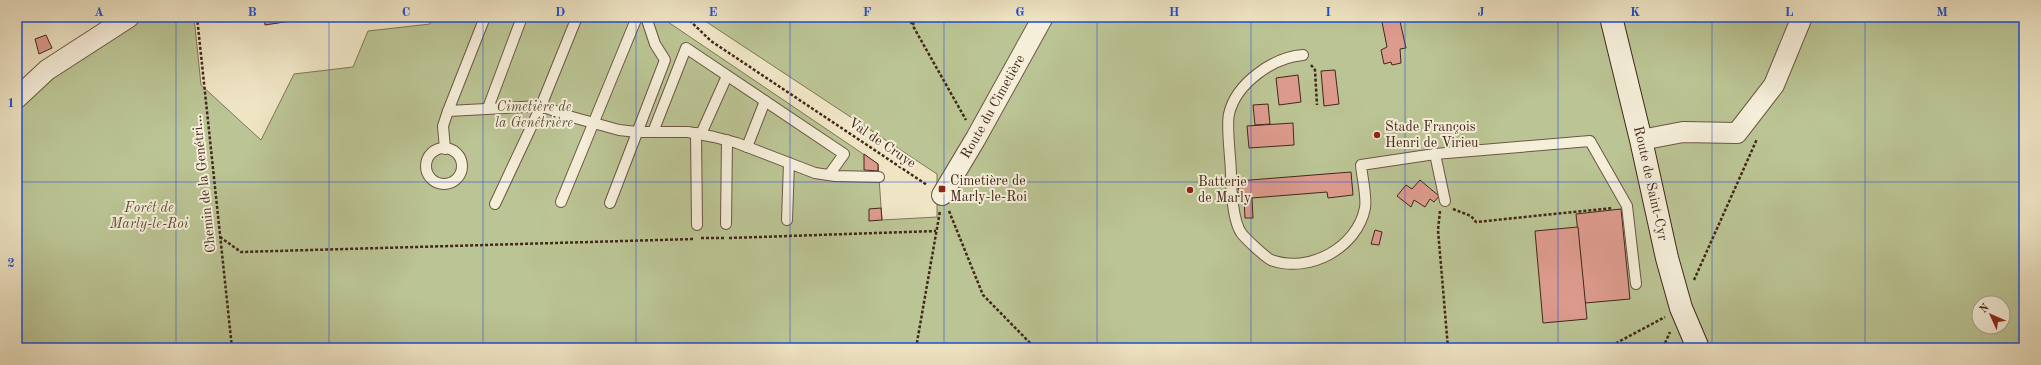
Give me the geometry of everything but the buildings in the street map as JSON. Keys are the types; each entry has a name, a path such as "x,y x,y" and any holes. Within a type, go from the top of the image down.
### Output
{"main road":[{"name":"Route de Saint-Cyr","path":"1611,17 1641,140 1667,258 1681,308 1698,348"}],"street":[{"path":"17,98 47,70 129,17"},
{"name":"Route du Cimetière","path":"942,195 976,138 1043,17"},
{"path":"1641,140 1683,132 1737,133 1774,85 1802,17"}],"lane":[{"path":"445,149 443,126 485,17"},
{"path":"488,108 522,17"},
{"path":"495,204 541,106 577,17"},
{"path":"561,202 636,17"},
{"path":"610,203 665,60 655,44 646,17"},
{"path":"653,132 686,48 844,154 829,175"},
{"path":"1303,55 1292,56 1267,67 1240,91 1229,114 1231,199 1240,233 1270,260 1298,265 1330,255 1352,236 1365,207 1361,165 1435,154 1590,141 1627,206 1636,284"},
{"path":"697,225 698,134 726,76"},
{"path":"747,147 765,101"},
{"path":"448,111 541,106 619,130 698,134 727,140 815,172 829,175 879,177"},
{"path":"726,224 727,140"},
{"path":"1435,154 1445,201"},
{"path":"787,220 789,163"}],"path":[{"name":"Chemin de la Genétri...","path":"197,17 232,348"},
{"name":"Val de Cruye","path":"686,17 711,41 942,195"},
{"path":"908,17 976,138"},
{"path":"914,17 914,26"},
{"path":"1303,55 1315,70 1317,105"},
{"path":"1666,348 1665,343 1758,136"},
{"path":"916,348 942,195"},
{"path":"942,195 983,295 1035,348"},
{"path":"1448,348 1438,230 1440,208 1445,201 1455,211 1472,216 1476,222 1627,206"},
{"path":"220,237 241,252 936,231"},
{"path":"1607,348 1681,308"}],"green space":[{"path":"146,17 194,17 201,85 261,140 294,74 353,67 368,31 430,24 430,17 666,17 668,22 878,164 882,220 937,217 937,174 699,17 2024,17 2024,348 17,348 17,110 52,76"}],"place":[{"name":"Stade François Henri de Virieu","path":"1377,135"},
{"name":"Cimetière de Marly-le-Roi","path":"942,189"},
{"name":"Batterie de Marly","path":"1190,190"}],"park label":[{"name":"Cimetière de la Genêtrière","path":"534,116"},
{"name":"Forêt de Marly-le-Roi","path":"149,216"}]}
